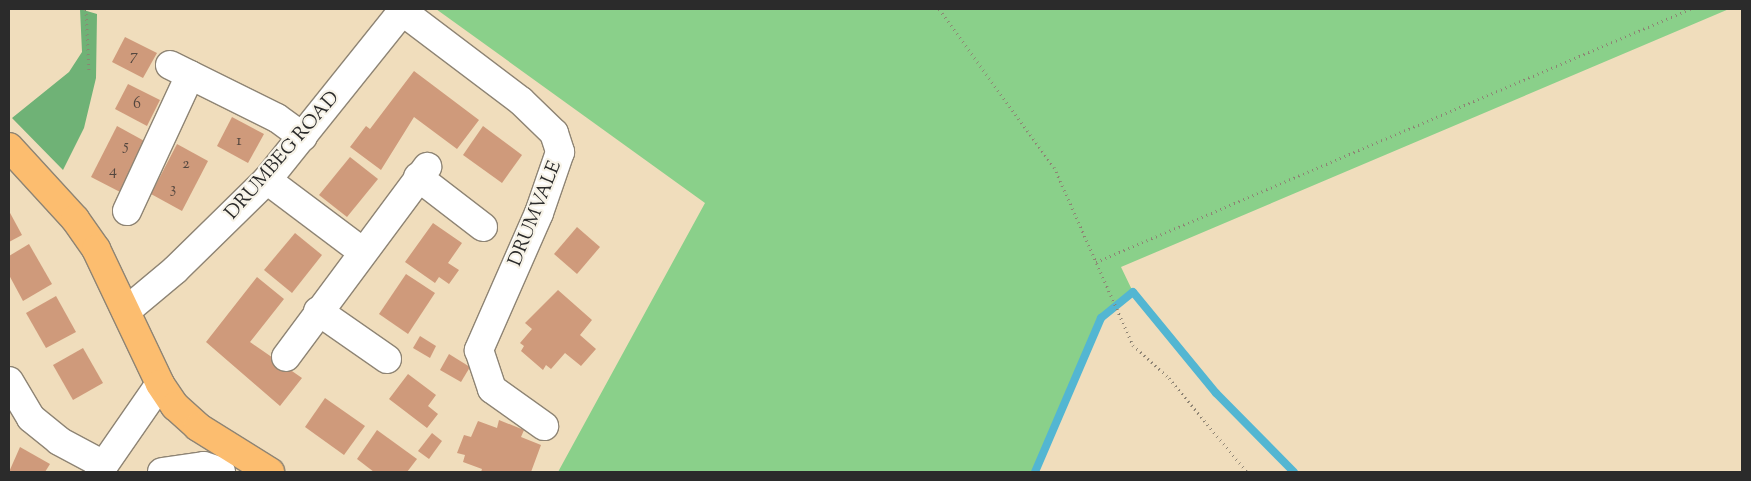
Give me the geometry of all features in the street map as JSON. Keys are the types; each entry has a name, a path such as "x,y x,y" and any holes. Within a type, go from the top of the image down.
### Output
{"main road":[{"path":"9,147 76,219 126,311 160,384 198,427 270,472"}],"street":[{"name":"DRUMBEG ROAD","path":"126,311 175,270 267,180 403,10"},
{"name":"DRUMVALE","path":"403,10 521,101 554,132 560,152 540,213 479,350 492,389 544,426"},
{"path":"127,211 180,70 277,118 303,137"},
{"path":"286,357 318,311 423,172 483,227"},
{"path":"267,180 363,252"},
{"path":"318,311 387,358"},
{"path":"9,381 31,418 59,441 102,468 160,384"},
{"path":"162,472 204,466 221,472"}],"path":[{"path":"86,9 89,73"},
{"path":"939,9 1054,167 1121,324 1132,345 1169,378 1247,472"},
{"path":"1096,262 1690,9"}],"green space":[{"path":"80,9 97,14 96,78 84,128 63,170 12,118 69,72 82,52"},
{"path":"436,9 1729,9 1121,267 1133,292 1101,318 1035,472 558,472 705,203"}],"building":[{"path":"125,37 157,53 143,78 112,62"},
{"path":"414,71 479,120 457,149 414,117 381,170 350,147 366,126 370,129"},
{"path":"128,84 160,100 147,126 115,109"},
{"path":"232,117 264,134 248,163 217,146"},
{"path":"117,126 148,143 122,193 91,177"},
{"path":"483,126 522,155 502,183 463,155"},
{"path":"177,144 208,161 182,211 151,194"},
{"path":"350,157 378,179 347,217 319,195"},
{"path":"9,211 22,235 9,242"},
{"path":"433,223 462,243 448,263 459,270 449,284 439,277 435,283 405,262"},
{"path":"577,227 600,247 577,274 554,254"},
{"path":"295,233 322,255 292,293 264,270"},
{"path":"29,244 52,284 23,301 9,275 9,256"},
{"path":"406,274 435,293 408,334 379,314"},
{"path":"257,277 284,299 250,342 302,378 280,406 206,342"},
{"path":"558,290 592,320 580,335 596,349 581,366 565,353 551,369 546,365 543,370 521,351 524,346 520,343 532,329 525,323"},
{"path":"56,296 76,332 46,348 26,313"},
{"path":"420,336 436,346 430,358 413,348"},
{"path":"83,348 103,383 73,400 53,365"},
{"path":"449,354 470,367 461,382 440,370"},
{"path":"408,374 436,395 428,406 438,414 427,428 389,399"},
{"path":"325,398 365,426 344,455 305,427"},
{"path":"499,420 524,430 521,437 541,445 531,472 481,472 482,469 463,462 465,455 457,453 464,435 471,437 478,421 497,428"},
{"path":"377,430 417,459 407,472 374,472 357,459"},
{"path":"432,433 442,441 429,459 418,451"},
{"path":"20,447 50,464 45,472 9,472"}],"waterway":[{"path":"1035,472 1101,318 1133,292 1216,393 1294,472"}]}
